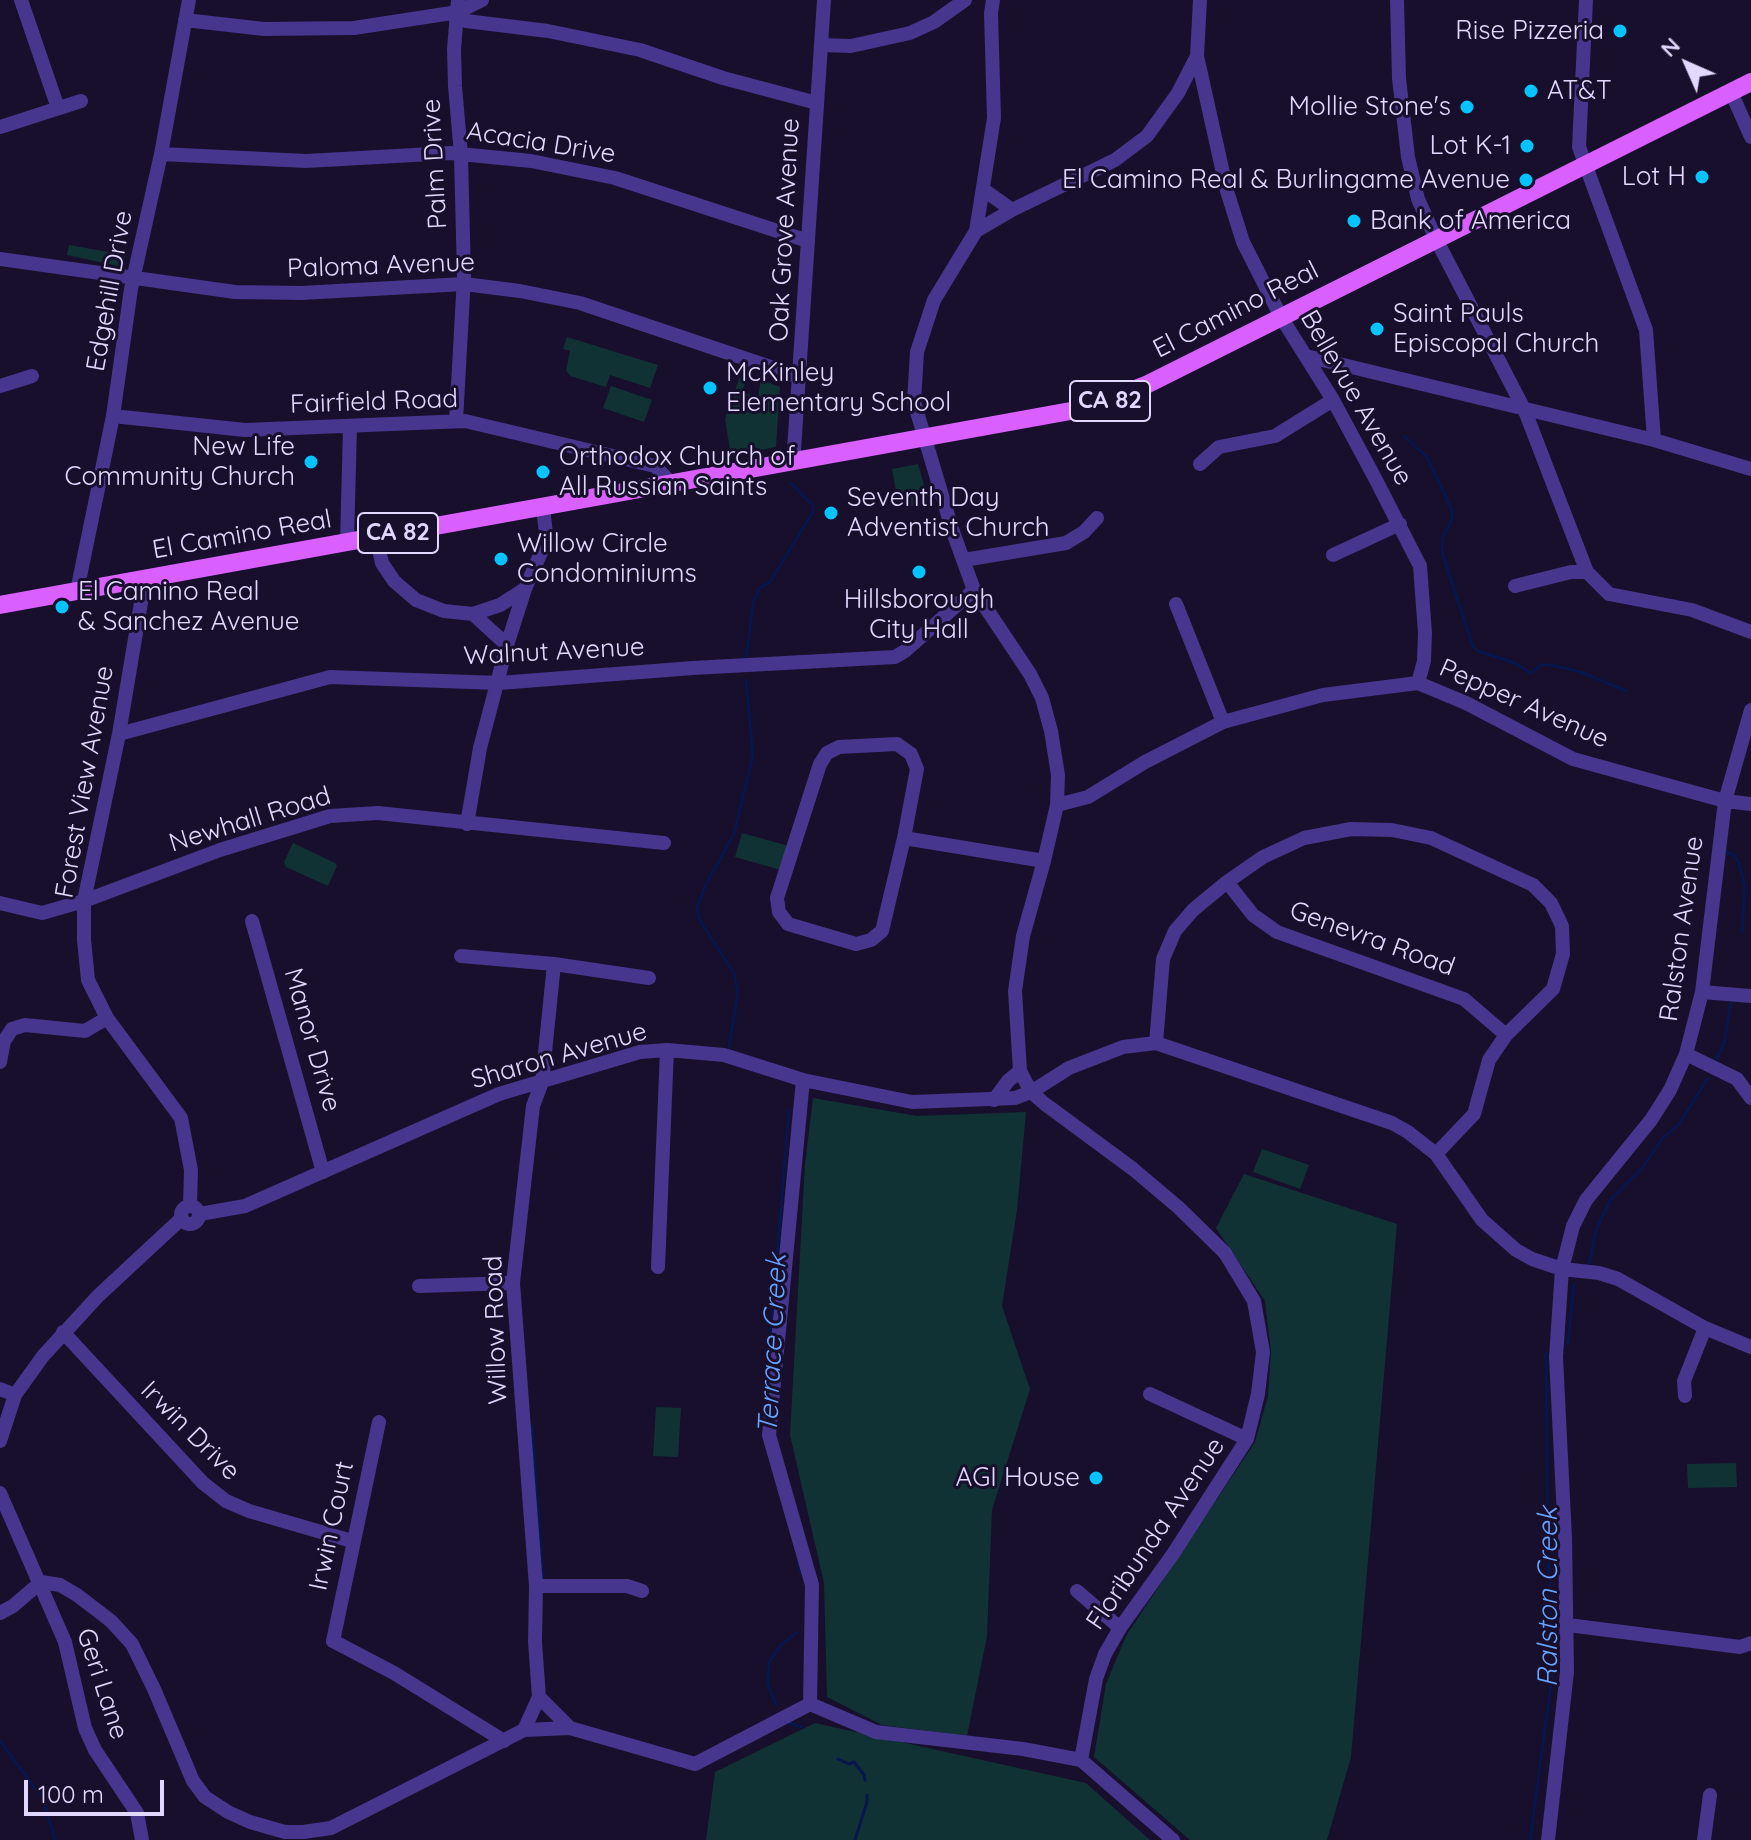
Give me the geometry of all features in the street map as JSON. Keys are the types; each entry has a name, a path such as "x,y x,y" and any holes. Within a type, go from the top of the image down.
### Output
{"main road":[{"name":"El Camino Real","path":"0,605 1068,413 1107,402 1751,82"}],"street":[{"path":"21,0 58,108"},
{"name":"Edgehill Drive","path":"77,591 113,416 133,279 161,154 189,0"},
{"path":"185,20 264,29 354,28 482,0"},
{"name":"Oak Grove Avenue","path":"796,462 794,450 824,0"},
{"path":"821,45 851,46 910,33 934,22 965,0"},
{"path":"974,0 992,6"},
{"name":"Bellevue Avenue","path":"1200,0 1197,56 1227,191 1243,242 1281,317 1333,400 1420,566 1425,633 1424,661 1418,683"},
{"path":"1397,0 1399,78 1408,157 1418,199 1525,411 1587,572 1609,594 1692,610 1751,632"},
{"path":"1586,0 1579,147 1646,330 1654,440"},
{"path":"458,6 466,21 548,31 640,50 723,78 817,103"},
{"name":"Palm Drive","path":"456,421 464,284 461,155 454,49 458,6"},
{"name":"Floribunda Avenue","path":"992,6 994,118 976,231 934,300 917,352 914,402 923,439 974,590 1030,674 1042,698 1058,775 1057,805 1023,936 1015,991 1020,1071 1031,1092 1133,1169 1225,1253 1254,1301 1263,1352 1258,1394 1247,1439 1105,1654 1096,1679 1081,1760"},
{"path":"976,231 1115,160 1147,136 1178,93 1197,56"},
{"path":"1731,92 1751,137"},
{"path":"1178,93 1208,104"},
{"path":"0,127 81,101"},
{"name":"Acacia Drive","path":"161,154 306,161 461,155 531,161 615,178 808,241"},
{"path":"984,190 1012,210"},
{"name":"Paloma Avenue","path":"0,259 235,292 301,293 464,284 580,303 800,377"},
{"path":"1306,356 1654,440 1751,469"},
{"path":"0,386 32,376"},
{"path":"1200,464 1219,447 1275,436 1333,400"},
{"name":"Fairfield Road","path":"113,416 245,430 456,421 655,466 672,484"},
{"path":"347,542 350,427"},
{"path":"467,824 480,748 507,645 525,589 543,548 546,534 543,507"},
{"path":"964,560 1066,543 1084,532 1097,518"},
{"path":"1333,555 1400,524"},
{"path":"376,537 382,563 394,581 416,600 444,611 473,614 500,605 525,589"},
{"path":"1515,586 1571,572 1587,572"},
{"name":"Forest View Avenue","path":"145,579 119,734 84,901 88,980 107,1018 181,1118 191,1170 191,1212"},
{"name":"Walnut Avenue","path":"119,734 330,677 499,683 895,657 974,590"},
{"path":"1176,604 1223,722"},
{"path":"473,614 507,645"},
{"name":"Pepper Avenue","path":"1057,805 1088,797 1145,762 1223,722 1323,695 1418,683 1466,703 1573,759 1725,801 1751,804"},
{"name":"Ralston Avenue","path":"1548,1840 1567,1672 1568,1625 1556,1357 1562,1269 1573,1226 1586,1200 1651,1120 1670,1090 1686,1054 1702,992 1725,801 1751,710"},
{"path":"897,744 911,754 917,769 904,838 882,931 871,940 856,944 817,934 788,924 779,912 777,898 820,764 827,753 839,747 897,744"},
{"name":"Newhall Road","path":"0,903 42,913 84,901 220,850 330,816 378,813 664,843"},
{"path":"1156,1043 1163,959 1175,931 1193,910 1227,882 1263,857 1304,838 1351,829 1392,830 1431,838 1533,885 1551,903 1562,926 1563,954 1553,989 1506,1035 1489,1060 1474,1114 1436,1154"},
{"path":"904,838 1044,861"},
{"name":"Genevra Road","path":"1227,882 1253,915 1277,932 1464,999 1506,1035"},
{"name":"Manor Drive","path":"252,921 323,1172"},
{"path":"461,956 554,964 649,978"},
{"name":"Willow Road","path":"524,1730 539,1697 535,1642 536,1586 513,1283 533,1106 542,1082 554,964"},
{"path":"1702,992 1751,996"},
{"path":"0,1062 4,1041 12,1029 25,1025 85,1031 107,1018"},
{"path":"1031,1092 1069,1068 1123,1047 1156,1043 1392,1123 1436,1154 1492,1231 1532,1259 1562,1269 1618,1279 1705,1328 1751,1347"},
{"path":"658,1267 667,1050"},
{"name":"Sharon Avenue","path":"191,1212 245,1206 499,1094 640,1052 667,1050 724,1055 803,1080 912,1102 994,1100 1015,1098 1031,1092"},
{"path":"1686,1054 1737,1079 1751,1098"},
{"path":"994,1100 1020,1071"},
{"path":"803,1080 769,1435 812,1585 810,1704"},
{"path":"0,1441 15,1395 63,1332 191,1212"},
{"path":"419,1286 513,1283"},
{"path":"1685,1396 1684,1381 1705,1328"},
{"name":"Irwin Drive","path":"63,1332 203,1483 226,1501 249,1511 352,1541"},
{"path":"0,1389 15,1395"},
{"path":"1150,1394 1247,1439"},
{"name":"Irwin Court","path":"379,1422 329,1646 394,1673 504,1741"},
{"path":"0,1493 41,1582"},
{"path":"0,1613 41,1582 60,1585 111,1621 132,1644 193,1781 205,1797 228,1812 285,1836 303,1832 335,1834 524,1730 570,1728 695,1764 810,1704"},
{"name":"Geri Lane","path":"41,1582 65,1642 85,1728 95,1750 137,1813 142,1840"},
{"path":"536,1586 627,1586 642,1591"},
{"path":"1077,1591 1120,1628"},
{"path":"1568,1625 1740,1647 1751,1643"},
{"path":"539,1697 570,1728"},
{"path":"810,1704 876,1732 1023,1749 1081,1760 1173,1840"},
{"path":"1704,1840 1710,1795"}],"green space":[{"path":"69,245 125,255 125,265 67,255"},
{"path":"567,337 658,365 650,388 610,375 606,387 570,376 566,370 570,351 563,349"},
{"path":"740,376 747,378 742,392 758,397 761,380 780,387 776,447 731,456 725,419"},
{"path":"611,386 652,400 644,422 603,408"},
{"path":"918,464 929,503 899,508 892,469"},
{"path":"742,833 789,846 781,870 735,857"},
{"path":"293,843 335,863 337,866 328,886 286,867 284,862"},
{"path":"813,1098 917,1116 1026,1112 1017,1210 1002,1306 1030,1389 992,1510 987,1636 967,1736 882,1725 827,1697 824,1583 790,1435 805,1164"},
{"path":"1262,1149 1309,1165 1300,1189 1253,1172"},
{"path":"1244,1174 1397,1224 1351,1757 1327,1840 1190,1840 1094,1757 1106,1684 1126,1636 1255,1442 1268,1396 1271,1351 1265,1301 1216,1228"},
{"path":"656,1407 681,1408 678,1457 653,1456"},
{"path":"1736,1463 1737,1487 1688,1488 1687,1464"},
{"path":"815,1723 1086,1783 1150,1840 706,1840 715,1772"}],"waterway":[{"name":"Ralston Creek","path":"1404,436 1427,457 1452,510 1452,519 1443,537 1442,552 1473,646 1478,651 1515,663 1531,673 1541,665 1551,665 1581,672 1626,691"},
{"name":"Terrace Creek","path":"746,657 754,600 759,589 770,582 813,512 813,506 791,483"},
{"name":"Terrace Creek","path":"729,1046 738,993 734,973 699,919 697,908 706,884 734,834 753,755 746,680"},
{"name":"Ralston Creek","path":"1726,852 1734,855 1739,863 1745,887 1742,932"},
{"name":"Ralston Creek","path":"1716,1059 1724,1043 1731,1002"},
{"name":"Ralston Creek","path":"1589,1264 1596,1230 1611,1199 1643,1167 1662,1139 1679,1124 1708,1078"},
{"name":"Terrace Creek","path":"764,1410 789,1110"},
{"name":"Ralston Creek","path":"1568,1344 1574,1284"},
{"name":"Ralston Creek","path":"1530,1840 1554,1662 1548,1557 1546,1353"},
{"path":"532,1426 543,1582"},
{"name":"Terrace Creek","path":"798,1561 801,1573"},
{"name":"Terrace Creek","path":"776,1705 768,1684 769,1662 782,1644 796,1633"},
{"name":"Terrace Creek","path":"787,1722 802,1727"},
{"path":"0,1741 43,1799 55,1840"},
{"name":"Terrace Creek","path":"838,1759 849,1764 854,1762 865,1780"},
{"name":"Terrace Creek","path":"855,1840 867,1795"}],"place":[{"name":"Rise Pizzeria","path":"1620,31"},
{"name":"AT&T","path":"1531,91"},
{"name":"Mollie Stone's","path":"1467,107"},
{"name":"Lot K-1","path":"1527,146"},
{"name":"Lot H","path":"1702,177"},
{"name":"El Camino Real & Burlingame Avenue","path":"1526,180"},
{"name":"Bank of America","path":"1354,221"},
{"name":"Saint Pauls Episcopal Church","path":"1377,329"},
{"name":"McKinley Elementary School","path":"710,388"},
{"name":"New Life Community Church","path":"311,462"},
{"name":"Orthodox Church of All Russian Saints","path":"543,472"},
{"name":"Seventh Day Adventist Church","path":"831,513"},
{"name":"Willow Circle Condominiums","path":"501,559"},
{"name":"Hillsborough City Hall","path":"919,572"},
{"name":"El Camino Real & Sanchez Avenue","path":"62,607"},
{"name":"AGI House","path":"1096,1478"}]}
